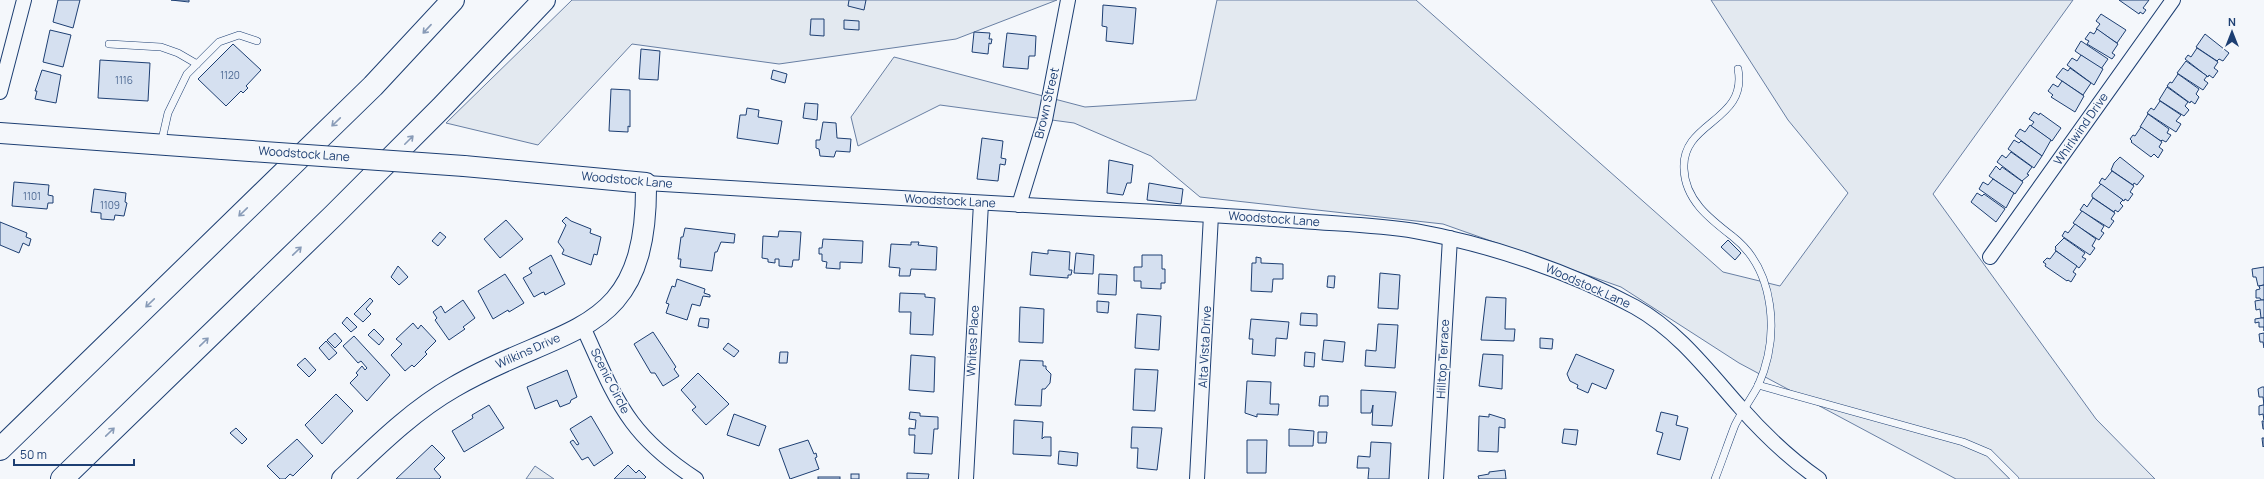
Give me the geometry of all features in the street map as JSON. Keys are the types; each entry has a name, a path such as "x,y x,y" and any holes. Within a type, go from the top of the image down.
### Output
{"highway":[{"path":"0,449 373,86 453,0"},
{"path":"62,479 334,215 441,108 544,0"}],"street":[{"path":"0,92 24,0"},
{"name":"Brown Street","path":"1019,205 1045,120 1068,0"},
{"name":"Whirlwind Drive","path":"1990,257 2173,0"},
{"name":"Woodstock Lane","path":"0,133 464,166 646,182 980,203 1210,215 1413,231 1450,238 1528,260 1634,306 1674,335 1700,361 1743,410 1788,455 1819,479"},
{"name":"Wilkins Drive","path":"342,479 389,434 420,409 454,387 492,367 583,327 601,316 616,301 628,285 643,240 646,213 646,182"},
{"name":"Whites Place","path":"966,479 980,203"},
{"name":"Alta Vista Drive","path":"1197,479 1210,215"},
{"name":"Hilltop Terrace","path":"1436,479 1450,238"},
{"name":"Scenic Circle","path":"583,327 617,400 631,422 645,438 681,469 696,479"}],"lane":[{"path":"161,144 168,113 187,74 219,42 240,35 256,41"},
{"path":"109,44 161,47 178,53 197,64"},
{"path":"1715,479 1743,410 1758,385 1767,357 1770,334 1769,299 1762,273 1748,252 1736,239 1706,216 1695,202 1688,187 1684,171 1684,159 1687,147 1694,137 1726,111 1734,102 1739,89 1738,70"},
{"path":"1758,385 1963,442 1989,453 2015,479"}],"shaded area":[{"path":"572,0 1057,0 956,39 779,64 632,44 538,145 446,123"},
{"path":"1217,0 1416,0 1723,272 1780,286 1848,193 1788,120 1711,0 2073,0 1933,194 2096,419 2155,479 1956,479 1739,363 1621,287 1443,224 1200,197 1151,156 1074,123 940,105 858,146 851,117 894,57 1085,107 1196,100"},
{"path":"535,466 554,479 526,479"}],"building":[{"path":"58,0 80,0 73,28 53,22"},
{"path":"171,0 189,0 189,2"},
{"path":"849,0 866,0 864,10 848,6"},
{"path":"2119,0 2149,0 2143,8 2146,10 2143,14 2140,12 2139,14"},
{"path":"1103,5 1136,8 1133,44 1106,41 1107,27 1102,26"},
{"path":"2101,14 2126,30 2117,43 2096,29 2100,24 2096,21"},
{"path":"811,19 824,19 824,36 810,35"},
{"path":"844,20 859,21 859,30 844,29"},
{"path":"2097,29 2118,44 2112,53 2115,55 2112,59 2087,44 2089,41 2085,39 2090,32 2094,34"},
{"path":"50,30 71,35 63,67 43,62"},
{"path":"974,32 990,33 989,39 992,39 991,44 989,43 988,54 972,52"},
{"path":"1007,33 1036,36 1035,56 1029,56 1028,69 1003,67"},
{"path":"2205,34 2229,53 2223,61 2219,59 2217,61 2196,47"},
{"path":"2081,41 2108,59 2101,69 2075,51"},
{"path":"233,44 261,70 246,86 248,88 243,93 241,91 226,106 198,79"},
{"path":"2197,48 2218,62 2214,68 2218,71 2213,78 2209,75 2208,77 2185,59 2188,55 2191,57"},
{"path":"641,49 660,51 658,80 639,79"},
{"path":"2081,55 2103,69 2094,85 2067,65 2072,58 2077,61"},
{"path":"100,60 150,63 148,101 98,98"},
{"path":"2186,61 2207,76 2204,80 2208,83 2203,90 2177,73"},
{"path":"2063,68 2068,71 2070,68 2091,83 2083,95 2056,77"},
{"path":"42,70 61,75 56,103 35,99 37,91 35,91"},
{"path":"773,70 787,74 785,83 771,79"},
{"path":"2178,74 2199,89 2196,94 2199,97 2195,104 2191,101 2190,103 2167,86 2170,82 2172,83"},
{"path":"2062,81 2084,96 2075,112 2051,97 2053,95 2048,91 2053,84 2058,87"},
{"path":"2167,87 2188,102 2185,106 2189,110 2184,116 2159,100"},
{"path":"611,89 630,90 630,127 628,126 628,132 609,131"},
{"path":"2160,101 2181,115 2176,121 2181,124 2176,132 2147,113 2151,108 2154,110"},
{"path":"805,103 818,104 817,120 803,118"},
{"path":"747,108 759,110 758,117 782,121 778,144 737,138 740,115 746,115"},
{"path":"2034,112 2039,115 2040,113 2061,128 2052,141 2031,126 2034,122 2029,119"},
{"path":"2148,114 2169,129 2167,133 2171,135 2166,142 2161,141 2140,127"},
{"path":"823,122 836,123 837,138 851,139 850,152 836,151 834,157 820,156 819,149 816,148 816,140 820,140"},
{"path":"2030,125 2051,140 2042,156 2015,136 2020,129 2025,132"},
{"path":"2141,127 2162,142 2159,147 2163,150 2158,158 2154,154 2151,157 2131,142 2132,141 2130,139 2133,135 2135,136"},
{"path":"982,138 1003,141 1001,158 1006,159 1005,165 1000,164 998,181 977,179"},
{"path":"2014,140 2019,143 2021,141 2042,156 2034,168 2008,149"},
{"path":"2011,152 2032,167 2027,174 2029,175 2022,181 1997,162 2002,155 2006,158"},
{"path":"2120,157 2144,176 2137,185 2134,183 2133,185 2111,170 2114,163"},
{"path":"1109,160 1133,165 1131,183 1127,183 1123,195 1107,193"},
{"path":"1996,166 2000,170 2002,167 2023,182 2015,194 1989,176"},
{"path":"2112,171 2134,186 2130,192 2133,194 2128,201 2125,199 2124,201 2099,183 2102,178 2105,180"},
{"path":"1993,179 2014,193 2006,208 1979,189 1983,182 1988,185"},
{"path":"14,182 49,185 48,195 53,196 53,203 48,203 47,209 12,206"},
{"path":"1149,183 1183,189 1181,204 1147,200"},
{"path":"2101,184 2123,200 2120,203 2123,206 2118,212 2115,210 2114,212 2092,197 2092,194"},
{"path":"94,189 126,193 125,202 127,203 124,216 115,215 114,220 101,219 101,213 91,212"},
{"path":"1977,193 1982,196 1984,194 2005,209 1996,222 1971,202"},
{"path":"2093,198 2115,213 2111,219 2114,221 2109,228 2080,210 2084,204 2087,207"},
{"path":"2082,211 2104,226 2101,231 2104,233 2099,240 2073,223"},
{"path":"566,217 571,221 591,229 590,233 601,237 597,255 594,254 591,265 562,254 564,250 558,242 566,225 562,221"},
{"path":"506,220 523,239 500,258 484,239"},
{"path":"0,222 27,233 26,237 31,239 29,246 23,243 19,253 0,245"},
{"path":"2075,224 2096,239 2092,246 2095,248 2090,255 2062,236 2065,231 2068,233"},
{"path":"685,228 735,234 734,243 721,242 717,252 715,252 712,271 680,267 681,259 678,259 681,237 683,237"},
{"path":"779,231 801,232 799,260 793,260 792,267 779,266 779,259 775,259 775,263 768,262 768,259 762,258 763,236 778,237"},
{"path":"440,232 446,237 438,246 432,241"},
{"path":"2064,238 2085,253 2082,257 2086,259 2079,268 2055,250 2055,247"},
{"path":"823,239 863,241 862,263 840,262 840,269 826,268 827,262 822,261 822,254 819,254 819,248 822,248"},
{"path":"1728,240 1741,253 1735,260 1721,247"},
{"path":"911,242 919,242 918,245 937,247 936,270 911,269 910,276 899,276 900,268 889,267 891,244 911,245"},
{"path":"1048,250 1070,252 1069,270 1072,270 1071,275 1068,275 1068,278 1030,275 1032,252 1048,254"},
{"path":"2056,251 2077,266 2073,272 2076,274 2071,282 2068,280 2067,281 2045,266 2046,264 2043,262 2047,258 2050,259"},
{"path":"1076,253 1094,255 1093,274 1074,273"},
{"path":"551,255 565,284 545,295 544,292 534,297 523,278 532,273 529,268"},
{"path":"1142,255 1162,255 1162,269 1165,269 1165,283 1161,283 1161,289 1141,288 1141,281 1134,281 1134,267 1142,267"},
{"path":"1256,257 1261,258 1261,263 1283,264 1283,279 1273,279 1272,292 1251,291 1252,263 1256,263"},
{"path":"398,266 408,277 399,285 391,277"},
{"path":"2264,267 2264,285 2258,286 2256,277 2253,277 2252,269"},
{"path":"1380,273 1400,275 1398,309 1378,308"},
{"path":"505,274 524,303 493,319 478,291"},
{"path":"1099,274 1117,275 1116,295 1098,294"},
{"path":"1328,276 1335,276 1334,288 1327,287"},
{"path":"677,279 705,289 704,293 710,295 710,297 703,296 700,306 692,304 687,320 666,313 669,304 666,303 672,286 675,287"},
{"path":"2264,285 2264,300 2261,300 2260,298 2256,298 2256,290 2260,289 2259,286"},
{"path":"900,293 925,294 925,297 935,298 933,335 910,334 911,312 899,312"},
{"path":"1486,297 1506,298 1505,329 1515,329 1514,341 1481,340"},
{"path":"370,298 373,301 366,309 371,314 363,322 354,314"},
{"path":"463,300 475,318 463,327 465,329 449,340 435,320 437,318 433,312 441,306 445,313"},
{"path":"2264,300 2264,318 2261,318 2260,309 2256,310 2255,301"},
{"path":"1097,301 1109,302 1108,313 1097,312"},
{"path":"1020,307 1044,309 1043,343 1019,342"},
{"path":"1301,313 1317,314 1317,326 1300,325"},
{"path":"1137,314 1161,316 1159,350 1135,348"},
{"path":"347,317 357,327 351,332 342,323"},
{"path":"700,318 709,319 708,328 698,326"},
{"path":"2264,318 2264,327 2259,327 2259,322 2255,323 2255,319"},
{"path":"1251,319 1289,322 1287,339 1276,338 1275,356 1252,354 1253,339 1249,339"},
{"path":"413,323 418,329 421,325 436,341 425,352 427,354 414,367 412,365 405,371 391,355 402,344 396,339"},
{"path":"1378,324 1398,325 1395,368 1365,366 1366,350 1376,351"},
{"path":"374,329 384,339 379,345 368,335"},
{"path":"653,332 676,367 674,369 679,376 663,386 655,373 651,373 634,344"},
{"path":"335,333 342,341 335,348 327,340"},
{"path":"2264,333 2264,348 2263,342 2260,342 2259,334"},
{"path":"354,336 390,375 367,401 350,383 358,375 356,373 362,366 365,370 367,368 361,361 358,363 343,346"},
{"path":"1540,338 1553,339 1552,349 1540,348"},
{"path":"1324,340 1345,342 1343,362 1322,360"},
{"path":"326,341 337,353 329,360 319,348"},
{"path":"728,343 739,351 734,357 723,349"},
{"path":"780,352 788,352 787,363 779,363"},
{"path":"1305,352 1315,353 1314,367 1304,366"},
{"path":"1483,354 1503,355 1502,389 1479,386"},
{"path":"1576,354 1614,370 1606,389 1592,383 1588,393 1577,388 1578,385 1570,381 1567,374"},
{"path":"911,355 935,357 934,392 909,390"},
{"path":"305,358 316,370 309,377 297,365"},
{"path":"1020,360 1043,361 1043,366 1046,366 1046,369 1051,374 1050,383 1045,389 1042,389 1041,406 1015,405"},
{"path":"1135,369 1158,370 1155,411 1133,410"},
{"path":"567,370 577,397 571,400 570,403 560,407 557,400 535,409 527,387"},
{"path":"698,373 729,404 706,425 692,410 696,407 681,390"},
{"path":"1247,381 1271,382 1270,404 1279,404 1278,415 1257,414 1257,417 1245,413"},
{"path":"2264,387 2264,405 2263,397 2259,397 2258,389"},
{"path":"1361,390 1396,392 1392,426 1372,425 1373,405 1371,413 1361,413"},
{"path":"336,394 353,411 322,444 305,425"},
{"path":"1320,396 1328,396 1328,406 1319,406"},
{"path":"489,405 504,428 464,452 452,431 473,418 472,415"},
{"path":"2264,405 2264,420 2263,414 2259,415 2259,406"},
{"path":"910,412 920,413 920,416 938,417 938,429 934,429 932,454 914,453 915,435 909,435 909,428 915,429 916,420 909,419"},
{"path":"1661,412 1678,416 1676,425 1688,428 1680,460 1657,454 1663,433 1656,431"},
{"path":"734,414 766,426 759,446 727,435"},
{"path":"1489,414 1505,419 1505,428 1499,427 1498,452 1478,451 1479,416 1489,417"},
{"path":"591,416 613,453 594,466 588,457 582,460 570,442 573,440 577,445 579,444 570,429"},
{"path":"1014,420 1043,422 1042,439 1044,437 1051,437 1051,456 1013,454"},
{"path":"2262,421 2264,421 2264,429 2263,429"},
{"path":"1132,427 1162,428 1157,470 1137,468 1138,448 1131,448"},
{"path":"236,428 247,439 242,444 230,433"},
{"path":"1289,429 1314,431 1313,446 1289,446"},
{"path":"1564,429 1578,430 1576,445 1562,443"},
{"path":"1318,432 1327,432 1326,443 1318,443"},
{"path":"2262,438 2264,438 2263,447"},
{"path":"297,439 313,456 293,476 290,474 285,479 280,479 267,466"},
{"path":"808,440 814,454 816,453 817,457 815,458 819,469 790,479 779,449"},
{"path":"1247,440 1267,440 1266,473 1247,473"},
{"path":"1371,442 1391,443 1389,479 1368,479 1369,468 1357,468 1358,456 1370,457"},
{"path":"432,445 445,458 434,469 441,477 439,479 396,479"},
{"path":"1059,451 1078,453 1077,466 1058,464"},
{"path":"628,465 636,473 639,470 646,477 644,479 614,479"},
{"path":"1505,470 1506,479 1479,479 1478,476 1489,474 1489,472"},
{"path":"907,473 929,474 928,479 907,479"},
{"path":"851,474 859,474 859,479 851,479"},
{"path":"818,477 840,477 840,479 818,479"}]}
